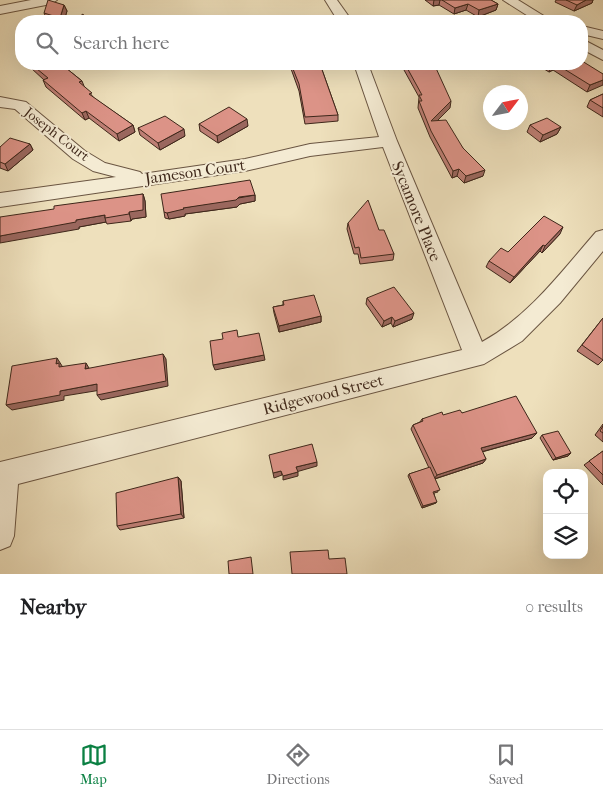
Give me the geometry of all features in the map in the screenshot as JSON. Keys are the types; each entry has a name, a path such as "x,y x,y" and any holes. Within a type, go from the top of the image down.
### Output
{"street":[{"path":"0,10 51,0"},
{"path":"331,0 341,15"},
{"path":"509,0 535,15"},
{"path":"588,31 603,34"},
{"path":"588,47 603,56"},
{"name":"Sycamore Place","path":"363,70 389,141 476,356"},
{"name":"Joseph Court","path":"0,102 20,106 79,155 100,166 141,178"},
{"name":"Jameson Court","path":"0,200 245,164 310,150 389,141"},
{"name":"Ridgewood Street","path":"3,474 476,356 501,344 520,329 555,293 603,237"},
{"path":"0,536 3,474"}],"building":[{"path":"48,0 64,5 61,15 44,13"},
{"path":"442,0 491,0 498,4 479,10 468,4 455,8"},
{"path":"566,0 586,0 577,5"},
{"path":"588,65 603,74 603,80 590,85 566,70 588,70"},
{"path":"38,70 68,70 82,81 79,82 92,93 89,94 133,125 117,134 86,111 82,113 43,80 48,78"},
{"path":"293,70 322,70 338,115 305,117 299,84"},
{"path":"408,70 437,70 451,101 431,121 446,120 463,148 485,170 466,176 459,169 453,171 431,131 419,101 422,101 419,95 422,95"},
{"path":"603,94 603,108 590,100"},
{"path":"229,107 247,119 217,136 199,124"},
{"path":"165,116 184,129 158,143 138,128"},
{"path":"547,118 561,127 543,135 530,125"},
{"path":"10,138 30,144 5,164 0,162 0,147"},
{"path":"250,180 255,195 239,197 236,200 183,208 167,213 164,212 161,194"},
{"path":"143,194 143,210 105,218 105,215 76,220 76,222 0,236 0,217 54,209 54,206"},
{"path":"368,200 379,230 384,230 394,254 361,258 359,247 355,248 348,223"},
{"path":"544,216 563,227 545,246 543,245 514,277 489,261 501,248 508,252"},
{"path":"394,287 414,313 395,321 392,317 384,321 367,298"},
{"path":"314,295 321,316 279,326 273,307 284,305 283,301"},
{"path":"603,318 603,360 582,345"},
{"path":"237,330 238,337 259,333 264,355 213,365 210,341 223,339 222,333"},
{"path":"163,354 166,381 97,395 97,384 60,391 60,395 6,405 12,366 57,358 56,364 59,363 59,367 86,363 85,369"},
{"path":"516,396 537,433 481,448 486,459 437,475 413,425 423,421 422,419 442,412 443,415 460,410 462,413"},
{"path":"558,431 571,453 556,458 542,435"},
{"path":"312,444 317,462 296,467 298,472 283,476 281,471 273,473 269,455"},
{"path":"603,451 603,475 589,461"},
{"path":"430,467 440,490 433,492 437,502 423,506 409,474"},
{"path":"178,477 181,514 117,526 116,493"},
{"path":"328,550 329,559 345,558 347,574 292,574 290,552"},
{"path":"251,557 253,574 229,574 228,561"}]}
